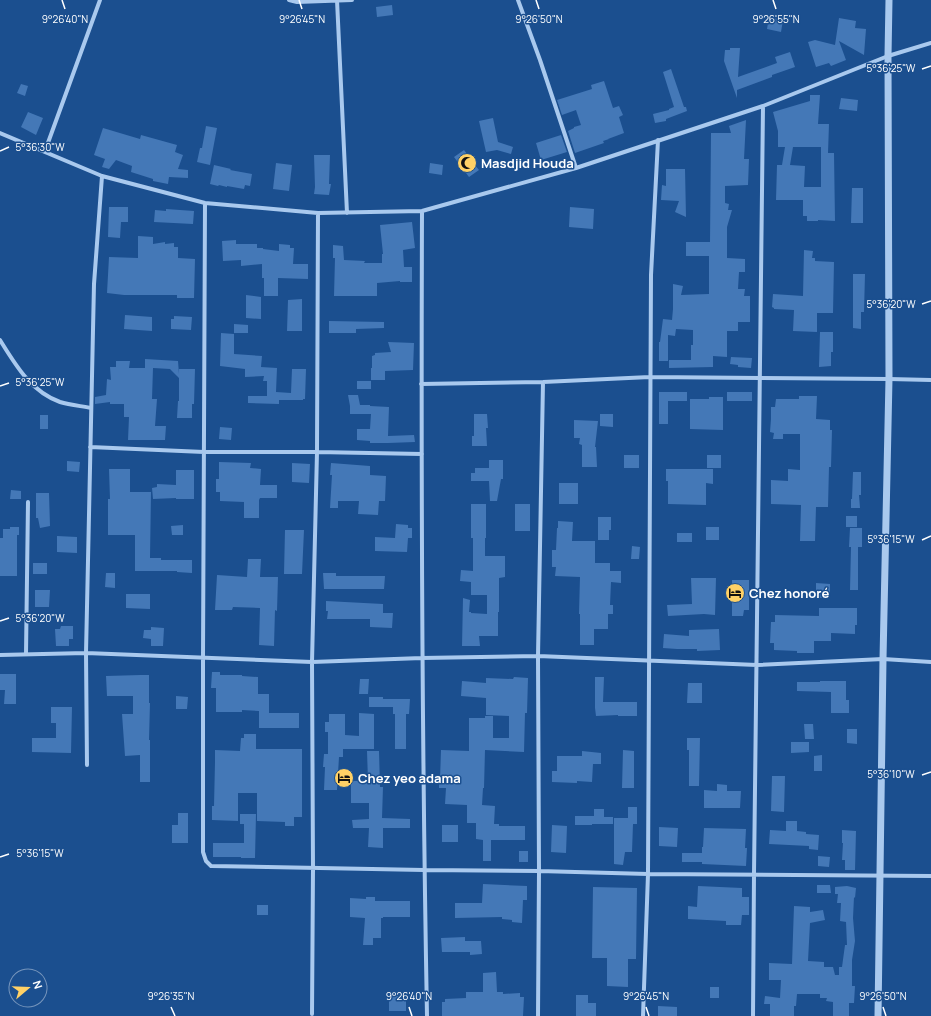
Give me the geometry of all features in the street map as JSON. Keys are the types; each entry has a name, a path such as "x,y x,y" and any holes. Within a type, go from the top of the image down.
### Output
{"street":[{"path":"45,151 100,0"},
{"path":"289,0 297,2 352,0"},
{"path":"337,0 347,213"},
{"path":"518,0 540,60 576,168"},
{"path":"878,1016 889,378 889,0"},
{"path":"0,132 102,176 205,203 318,213 422,211 576,168 763,106 888,56 931,43"},
{"path":"753,1016 763,106"},
{"path":"643,1016 648,874 651,275 658,140"},
{"path":"87,765 86,653 94,284 102,176"},
{"path":"205,203 202,852 206,861 211,866 648,874 931,876"},
{"path":"422,211 422,658 427,1016"},
{"path":"312,1014 312,662 317,452 318,213"},
{"path":"0,340 16,366 32,384 44,394 61,402 91,408"},
{"path":"422,384 543,382 650,377 889,378 931,380"},
{"path":"538,1016 538,656 543,382"},
{"path":"90,447 204,452 422,454"},
{"path":"26,654 28,502"},
{"path":"0,655 86,653 312,662 538,656 757,665 883,659 931,662"}],"building":[{"path":"392,5 393,15 377,17 376,7"},
{"path":"769,17 783,20 781,32 767,29"},
{"path":"839,18 856,21 855,28 866,29 864,55 839,41 846,60 831,66 829,63 816,67 808,42 815,40 835,45"},
{"path":"730,48 740,48 738,77 777,63 775,57 790,52 795,67 737,90 737,98 724,61 725,50 730,50"},
{"path":"671,69 684,107 686,107 687,111 666,119 666,121 655,123 653,114 669,110 674,107 663,72"},
{"path":"604,81 613,108 619,106 623,115 619,117 624,133 603,141 604,143 575,153 568,131 581,125 576,110 562,115 557,100 592,89 591,85"},
{"path":"21,84 28,86 25,96 17,93"},
{"path":"810,95 820,95 818,124 829,124 828,153 834,153 835,221 807,221 807,216 803,216 803,200 776,200 777,165 782,165 785,147 778,147 778,131 773,112 810,101","holes":["793,147 821,147 821,187 804,187 805,166 790,165"]},
{"path":"841,98 858,100 857,111 839,109"},
{"path":"28,112 43,118 36,135 21,127"},
{"path":"493,118 498,142 513,147 511,154 497,150 486,152 479,121"},
{"path":"746,120 744,159 749,159 748,185 725,186 725,203 729,204 728,210 732,210 727,227 727,258 745,259 745,272 739,272 738,289 745,289 744,296 750,296 750,322 738,322 738,331 727,331 727,357 713,356 713,367 669,368 669,360 691,360 691,345 693,345 693,330 676,329 675,336 668,335 668,361 659,361 659,342 663,319 672,320 673,284 683,286 681,295 709,294 709,256 686,256 686,242 710,242 711,133 731,133 729,126"},
{"path":"206,126 217,128 210,165 197,162 200,148 202,148"},
{"path":"103,128 140,139 141,135 177,145 175,152 183,155 178,169 188,170 188,178 169,177 168,184 153,181 153,179 131,172 132,166 116,160 109,169 102,167 105,159 94,155"},
{"path":"561,135 567,152 541,160 536,143"},
{"name":"Masdjid Houda","path":"464,150 470,158 472,156 477,162 474,164 479,170 469,177 454,157"},
{"path":"314,155 330,155 329,184 331,184 329,195 314,194"},
{"path":"276,163 292,165 289,191 273,189"},
{"path":"430,163 443,165 442,175 429,173"},
{"path":"214,165 252,174 250,186 245,185 244,189 210,184"},
{"path":"666,169 685,169 686,217 675,212 679,201 661,200 662,185 666,186"},
{"path":"852,188 863,188 863,223 851,223"},
{"path":"109,207 128,207 128,222 121,222 120,238 108,237"},
{"path":"570,207 594,209 593,229 569,227"},
{"path":"166,209 194,211 193,224 154,222 155,210 166,211"},
{"path":"412,222 415,248 403,250 404,267 412,267 412,282 400,281 377,283 377,296 334,296 335,258 333,258 333,245 343,246 344,260 365,261 364,263 382,263 383,254 380,225"},
{"path":"138,236 153,237 153,244 165,242 165,244 174,243 174,247 178,247 178,258 195,259 194,298 177,298 177,295 124,295 107,293 109,257 138,258"},
{"path":"236,240 236,244 257,244 257,248 279,251 279,244 290,245 290,248 294,248 293,264 308,264 308,279 278,278 278,296 264,296 262,264 241,266 241,260 223,261 222,241"},
{"path":"804,250 813,251 812,258 815,258 815,261 834,262 833,313 817,313 817,332 793,331 794,310 774,309 772,307 773,294 803,296"},
{"path":"853,274 865,274 864,312 861,312 861,329 853,328"},
{"path":"246,295 261,297 261,319 246,318"},
{"path":"302,299 302,331 287,331 288,300"},
{"path":"125,315 152,317 152,331 124,329"},
{"path":"174,316 192,317 191,330 171,329 171,319 174,319"},
{"path":"329,321 384,322 384,328 356,329 356,333 329,333"},
{"path":"234,324 248,325 248,333 234,333"},
{"path":"820,332 833,332 831,366 819,367"},
{"path":"221,333 234,334 234,354 262,356 261,367 277,368 276,392 291,393 292,369 306,369 305,399 279,400 279,404 248,403 248,396 267,396 267,381 263,381 264,376 245,377 245,369 220,366"},
{"path":"388,342 414,343 413,370 385,371 385,380 371,380 372,356 375,355 375,353 391,352"},
{"path":"731,357 752,358 751,368 738,367 738,365 730,364"},
{"path":"145,359 178,361 179,374 179,369 195,369 192,418 177,418 179,378 170,369 153,368 152,399 157,399 155,426 166,426 165,440 128,440 129,417 124,417 124,404 110,404 110,402 95,404 95,397 106,395 107,379 111,380 110,367 116,367 116,361 130,361 129,368 145,368"},
{"path":"357,381 371,381 371,389 357,389"},
{"path":"659,392 687,392 687,401 668,401 668,424 659,424"},
{"path":"727,392 752,392 752,401 727,401"},
{"path":"348,395 358,395 360,405 389,407 388,436 414,435 415,442 370,443 370,441 357,440 357,429 370,429 371,414 350,414"},
{"path":"799,396 817,396 816,419 830,420 830,430 832,430 828,507 816,507 815,541 800,541 801,505 771,504 771,480 788,481 788,469 800,470 800,434 783,434 783,439 773,439 774,433 770,432 771,407 775,407 776,399 799,399"},
{"path":"709,397 723,397 723,430 690,429 690,399 709,399"},
{"path":"474,414 487,414 487,446 472,446 472,436 474,436"},
{"path":"600,414 613,414 613,427 600,426"},
{"path":"40,415 48,415 48,429 40,429"},
{"path":"574,420 598,421 595,447 597,467 582,467 582,445 579,444 580,438 574,438"},
{"path":"220,427 232,428 231,440 219,439"},
{"path":"624,455 639,455 639,468 624,468"},
{"path":"707,455 721,455 721,468 707,468"},
{"path":"489,460 503,460 503,479 501,479 497,501 490,501 489,481 471,481 471,473 475,473 475,468 489,468"},
{"path":"67,461 80,462 79,472 67,471"},
{"path":"219,462 251,463 250,468 261,469 260,485 277,485 277,498 260,498 259,518 244,518 244,502 220,501 220,492 216,492 216,479 219,479"},
{"path":"292,463 310,464 309,483 292,482"},
{"path":"331,463 370,466 370,475 386,476 385,501 379,501 378,515 358,514 359,501 338,501 338,508 330,508 332,475 330,475"},
{"path":"109,469 130,469 130,492 151,492 150,558 161,558 161,560 192,560 192,573 177,571 135,571 135,535 108,535 108,499 110,499"},
{"path":"666,469 713,469 713,484 706,483 706,505 668,504 668,481 666,481"},
{"path":"176,470 194,470 194,499 153,499 152,488 157,487 157,484 176,485"},
{"path":"853,472 861,472 861,495 859,495 860,508 851,508"},
{"path":"559,483 578,483 578,504 559,504"},
{"path":"11,490 21,491 21,499 10,499"},
{"path":"36,493 49,493 50,526 40,528 38,518 36,518"},
{"path":"471,504 486,504 485,556 505,556 505,577 499,578 498,636 479,636 480,646 462,646 463,598 470,600 469,612 487,614 487,595 471,595 471,582 460,581 461,570 473,571"},
{"path":"515,504 530,504 530,531 515,531"},
{"path":"846,516 857,516 857,527 846,527"},
{"path":"598,517 611,517 609,540 598,540"},
{"path":"558,521 573,522 572,541 595,541 595,563 610,563 610,571 621,571 621,583 611,582 610,605 613,605 613,614 608,614 608,629 594,629 594,645 580,645 580,577 555,576 556,567 552,567 552,550 556,550"},
{"path":"396,524 408,525 408,528 412,528 412,538 408,538 407,552 375,551 375,537 395,538"},
{"path":"183,525 183,535 172,535 171,526"},
{"path":"10,527 19,527 19,535 17,535 17,576 0,576 0,538 3,538 3,529 10,529"},
{"path":"706,527 719,527 719,540 706,540"},
{"path":"850,528 862,528 862,547 858,547 858,590 850,590"},
{"path":"285,530 304,530 302,574 284,574"},
{"path":"677,533 692,533 692,542 677,542"},
{"path":"57,536 77,537 77,553 57,552"},
{"path":"632,546 640,547 639,559 631,559"},
{"path":"248,559 261,559 260,577 278,577 274,646 259,645 260,608 233,607 232,610 215,610 217,575 247,577"},
{"path":"33,563 47,563 47,574 33,574"},
{"path":"106,573 115,573 115,588 105,587"},
{"path":"323,573 336,573 336,576 385,576 384,589 324,589"},
{"path":"691,578 716,578 715,615 704,614 668,616 667,605 692,604"},
{"path":"732,580 749,580 749,610 744,610 743,616 732,616"},
{"path":"816,583 830,584 830,593 827,592 826,598 816,598"},
{"path":"35,590 50,590 49,607 35,607"},
{"path":"126,594 150,594 150,609 126,608"},
{"path":"326,601 383,604 383,613 393,613 392,628 370,627 370,619 327,619 328,611 326,611"},
{"path":"819,608 857,608 857,625 855,625 855,634 831,633 831,641 814,641 814,653 797,653 797,651 774,650 774,643 770,643 771,622 775,622 775,615 819,616"},
{"path":"61,626 73,626 73,639 69,639 69,646 56,646 55,629 60,629"},
{"path":"151,627 164,628 163,646 151,646 151,639 143,638 144,630 151,630"},
{"path":"719,629 720,650 697,651 697,649 663,648 664,634 689,636 689,630"},
{"path":"212,672 220,672 220,675 258,677 258,694 269,694 269,713 299,713 299,728 259,728 259,711 242,710 242,712 216,712 216,688 211,688"},
{"path":"0,674 16,674 16,704 4,704 5,690 0,690"},
{"path":"149,675 150,782 140,782 140,755 125,756 122,714 133,714 133,696 107,696 106,676"},
{"path":"514,677 528,678 524,752 485,750 482,805 495,806 494,824 499,824 499,826 525,826 525,840 491,840 491,861 483,861 483,840 476,839 476,823 467,823 467,805 445,804 446,788 439,788 441,750 469,751 469,718 485,718 485,716 493,716 493,738 509,738 509,716 486,715 486,698 461,696 462,681 486,683 486,678 513,679"},
{"path":"595,677 604,677 603,702 637,702 637,716 596,716"},
{"path":"360,679 369,679 368,694 359,694"},
{"path":"846,681 846,700 849,700 849,713 831,713 831,692 797,691 797,682"},
{"path":"688,683 702,683 702,703 687,703"},
{"path":"176,696 188,697 187,709 176,709"},
{"path":"369,697 383,697 383,699 410,699 409,714 406,714 406,749 395,749 395,714 393,714 393,707 369,707"},
{"path":"51,707 72,707 71,753 32,752 32,738 56,738 56,723 51,723"},
{"path":"359,713 374,714 374,749 343,749 343,757 339,757 337,790 324,790 324,754 328,754 328,732 325,732 325,722 329,722 329,714 345,714 345,735 359,736"},
{"path":"804,724 813,724 814,739 805,739"},
{"path":"847,729 857,729 857,744 847,743"},
{"path":"244,734 256,734 256,749 302,749 302,817 294,817 294,826 285,826 285,822 257,821 257,793 238,793 238,821 212,820 212,806 214,806 215,750 240,751 241,738 244,738"},
{"path":"687,738 700,738 699,786 689,786 689,750 687,750"},
{"path":"791,742 809,742 809,752 791,753"},
{"path":"623,750 634,751 634,788 622,788"},
{"path":"367,751 379,751 380,787 383,787 382,818 410,819 410,828 383,828 383,848 368,847 369,828 353,828 352,820 369,819 369,803 351,803 351,781 368,781"},
{"path":"582,751 601,753 601,764 593,764 592,782 552,782 552,771 557,771 557,756 582,756"},
{"path":"822,755 822,771 814,771 814,756"},
{"path":"772,776 785,776 784,812 771,811"},
{"path":"717,784 727,785 727,791 741,791 740,808 704,808 704,790 717,791"},
{"path":"628,807 637,807 637,824 633,824 632,852 625,852 623,865 614,864 614,818 628,818"},
{"path":"594,809 604,809 604,817 613,817 613,824 575,825 575,816 594,816"},
{"path":"178,813 188,813 188,843 172,843 172,825 178,825"},
{"path":"240,814 256,814 255,858 213,857 213,843 244,843 244,824 240,824"},
{"path":"786,821 797,821 797,831 806,832 806,834 819,835 818,850 809,849 809,846 769,844 770,830 786,831"},
{"path":"442,825 458,825 458,842 442,842"},
{"path":"552,825 567,826 566,853 551,852"},
{"path":"659,827 678,828 677,847 659,846"},
{"path":"704,828 746,829 746,866 702,864 702,862 682,862 682,853 702,853"},
{"path":"842,830 856,831 855,870 845,870 845,860 842,860"},
{"path":"519,851 528,851 528,862 519,862"},
{"path":"818,856 830,857 829,867 818,866"},
{"path":"483,884 527,886 527,900 523,900 522,923 502,919 502,917 455,918 455,903 482,903"},
{"path":"817,885 830,885 831,893 817,893"},
{"path":"698,886 742,888 742,897 749,897 749,915 742,915 741,925 726,925 726,921 688,919 688,906 697,907"},
{"path":"847,886 856,888 853,918 855,941 852,960 852,986 855,986 854,1003 849,1003 849,1016 833,1016 833,1002 826,1001 827,998 820,998 820,994 797,994 796,1006 794,1006 794,1016 770,1016 770,1004 764,1004 765,996 780,998 781,980 769,980 769,963 792,964 794,906 810,907 810,912 823,910 825,920 810,923 808,961 824,962 824,967 833,967 835,975 839,975 839,967 842,967 845,945 847,945 846,922 840,921 841,903 837,903 838,894 835,894 835,887"},
{"path":"593,887 637,888 636,959 628,959 628,987 607,986 607,958 592,958"},
{"path":"366,897 375,897 375,901 410,901 410,917 381,918 381,938 373,938 373,945 363,945 365,918 350,917 350,898 366,899"},
{"path":"257,905 268,905 268,915 257,915"},
{"path":"465,937 465,941 481,941 482,954 470,955 470,952 442,952 441,938"},
{"path":"496,972 497,992 503,992 503,994 520,993 520,997 524,997 523,1016 442,1016 442,1002 445,1002 445,999 466,998 466,992 483,992 483,973"},
{"path":"710,987 719,987 719,998 710,998"},
{"path":"389,992 403,992 403,998 406,997 406,1011 389,1011"},
{"path":"576,995 588,995 588,1003 596,1003 596,1016 576,1016"},
{"path":"658,1006 677,1007 677,1016 658,1016"}],"place":[{"name":"Masdjid Houda","path":"467,163"},
{"name":"Chez honoré","path":"735,593"},
{"name":"Chez yeo adama","path":"344,778"}]}
